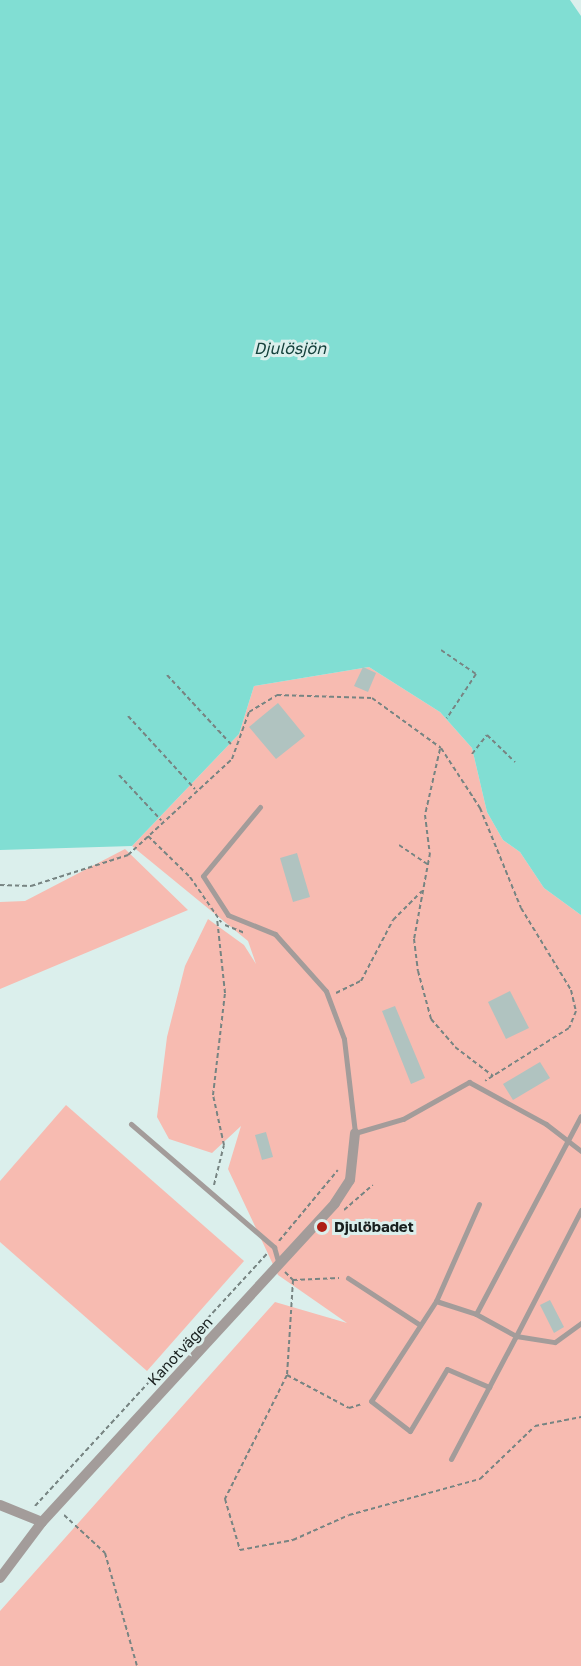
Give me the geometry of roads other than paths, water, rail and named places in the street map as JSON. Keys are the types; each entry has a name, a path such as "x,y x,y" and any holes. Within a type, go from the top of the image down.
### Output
{"street":[{"name":"Kanotvägen","path":"0,1578 42,1522 279,1265 348,1185 355,1133"},
{"path":"0,1505 42,1522"}],"lane":[{"path":"260,807 203,876 228,915 275,934 329,997 344,1039 355,1133 403,1119 459,1084 478,1086 566,1139 581,1151"},
{"path":"476,1314 566,1139 581,1116"},
{"path":"131,1124 274,1247 279,1265"},
{"path":"479,1204 436,1301 371,1401 410,1431 447,1370 489,1388"},
{"path":"451,1459 581,1210"},
{"path":"348,1278 420,1325"},
{"path":"436,1301 476,1314 516,1336 555,1342 581,1323"}],"water":[{"name":"Djulösjön","path":"0,0 570,0 581,16 581,915 544,888 520,852 503,840 487,812 472,748 440,712 369,667 254,686 239,734 132,846 0,850"}],"place":[{"name":"Djulöbadet","path":"322,1227"}]}
